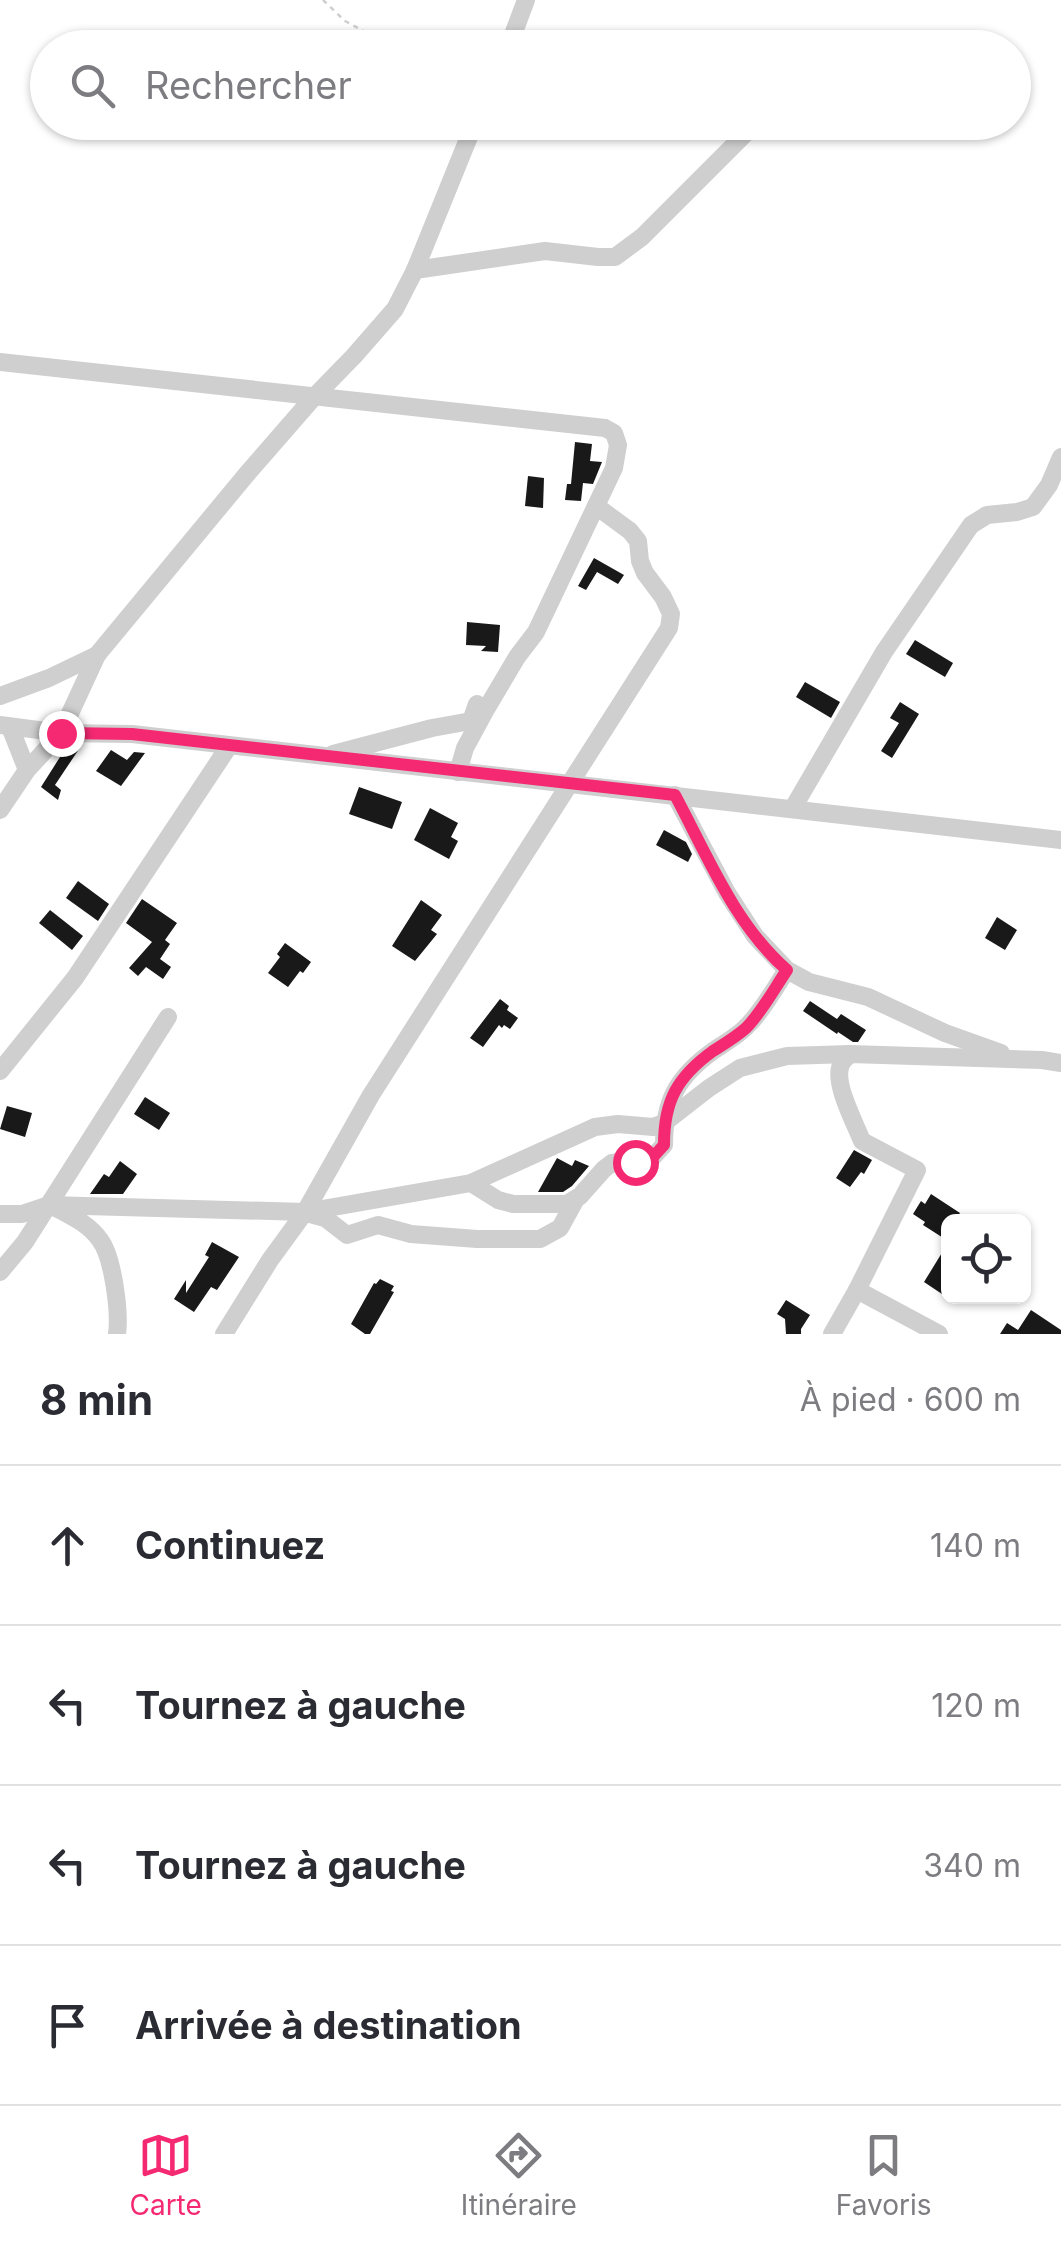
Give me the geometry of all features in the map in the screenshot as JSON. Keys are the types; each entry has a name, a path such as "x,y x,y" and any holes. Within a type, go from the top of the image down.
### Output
{"street":[{"path":"515,30 526,0"},
{"path":"0,810 27,770 61,733 97,655 313,398 395,309 416,270 469,140"},
{"path":"416,270 545,251 615,256 642,237 739,140"},
{"path":"0,362 605,428 614,433 618,445 614,468 536,632 465,748 458,772"},
{"path":"793,808 884,652 971,525 986,515 1033,507 1049,485 1061,457"},
{"path":"224,1334 305,1212 371,1095 669,628 671,614 645,573 638,540 596,506"},
{"path":"0,696 97,655"},
{"path":"323,756 472,720 478,700 500,666 514,663"},
{"path":"5,726 61,733 132,734 1061,840"},
{"path":"5,726 27,770"},
{"path":"0,1071 75,978 229,746"},
{"path":"675,795 727,893 755,936 787,970 809,982 868,996 944,1032 1020,1060"},
{"path":"471,1182 498,1200 512,1204 567,1204 612,1163 652,1158 664,1145 670,1099 680,1082 704,1058 745,1028 787,970"},
{"path":"0,1272 25,1242 168,1018"},
{"path":"832,1334 917,1170 862,1141 842,1091 839,1070 850,1054"},
{"path":"0,1214 22,1214 49,1204 305,1212 471,1182 595,1127 653,1127 664,1123 740,1068 788,1056 850,1054 1061,1063"},
{"path":"305,1212 325,1218 347,1235 378,1225 411,1234 540,1239 560,1228 576,1199"},
{"path":"49,1204 81,1221 102,1242 120,1315 118,1334"},
{"path":"857,1290 939,1334"}],"path":[{"path":"323,0 345,21 362,30"}],"building":[{"path":"575,442 592,444 590,461 602,462 593,484 583,483 581,501 565,500 567,484 571,484"},
{"path":"528,476 544,478 543,508 525,506"},
{"path":"594,558 624,575 618,584 597,572 586,590 578,586"},
{"path":"467,622 500,625 498,652 481,651 486,646 466,645"},
{"path":"915,640 953,663 945,677 906,654"},
{"path":"805,682 840,702 831,718 796,697"},
{"path":"900,702 919,714 892,758 881,751 899,723 890,718"},
{"path":"67,746 81,746 55,785 61,790 58,800 41,787"},
{"path":"111,750 127,760 134,752 145,753 121,786 96,771"},
{"path":"359,787 402,802 392,829 349,814"},
{"path":"430,808 458,823 451,837 458,841 449,859 414,840"},
{"path":"664,830 686,842 692,854 688,862 656,845"},
{"path":"78,881 109,904 98,921 66,898"},
{"path":"142,899 177,923 165,940 170,944 160,959 171,967 163,979 146,967 138,976 129,968 152,942 126,923"},
{"path":"421,900 442,915 431,930 437,934 415,961 392,946"},
{"path":"50,910 83,936 72,950 39,923"},
{"path":"997,917 1017,930 1005,950 985,938"},
{"path":"285,943 311,962 288,987 268,973"},
{"path":"500,999 518,1018 510,1029 499,1025 483,1047 470,1038"},
{"path":"810,1001 837,1019 841,1014 866,1030 858,1042 837,1034 803,1011"},
{"path":"145,1097 170,1113 159,1130 134,1114"},
{"path":"7,1106 32,1113 25,1137 0,1129"},
{"path":"854,1150 872,1160 850,1187 836,1178"},
{"path":"557,1158 572,1166 575,1160 589,1166 563,1192 538,1192"},
{"path":"120,1161 137,1174 123,1194 90,1194 104,1174 109,1177"},
{"path":"931,1194 960,1213 941,1214 941,1237 913,1214 921,1201 925,1204"},
{"path":"212,1242 239,1257 217,1290 211,1287 194,1312 174,1299 186,1280 186,1293 209,1257 205,1255"},
{"path":"941,1254 941,1293 924,1282"},
{"path":"380,1279 394,1286 394,1292 370,1334 365,1334 351,1324"},
{"path":"786,1300 810,1315 801,1334 786,1334 785,1319 777,1314"},
{"path":"1031,1310 1061,1330 1061,1334 1000,1334 1007,1323 1018,1330"}],"route":[{"path":"61,733 132,734 675,795 727,893 755,936 787,970 745,1028 704,1058 680,1082 670,1099 664,1145 652,1158 635,1162"}]}
